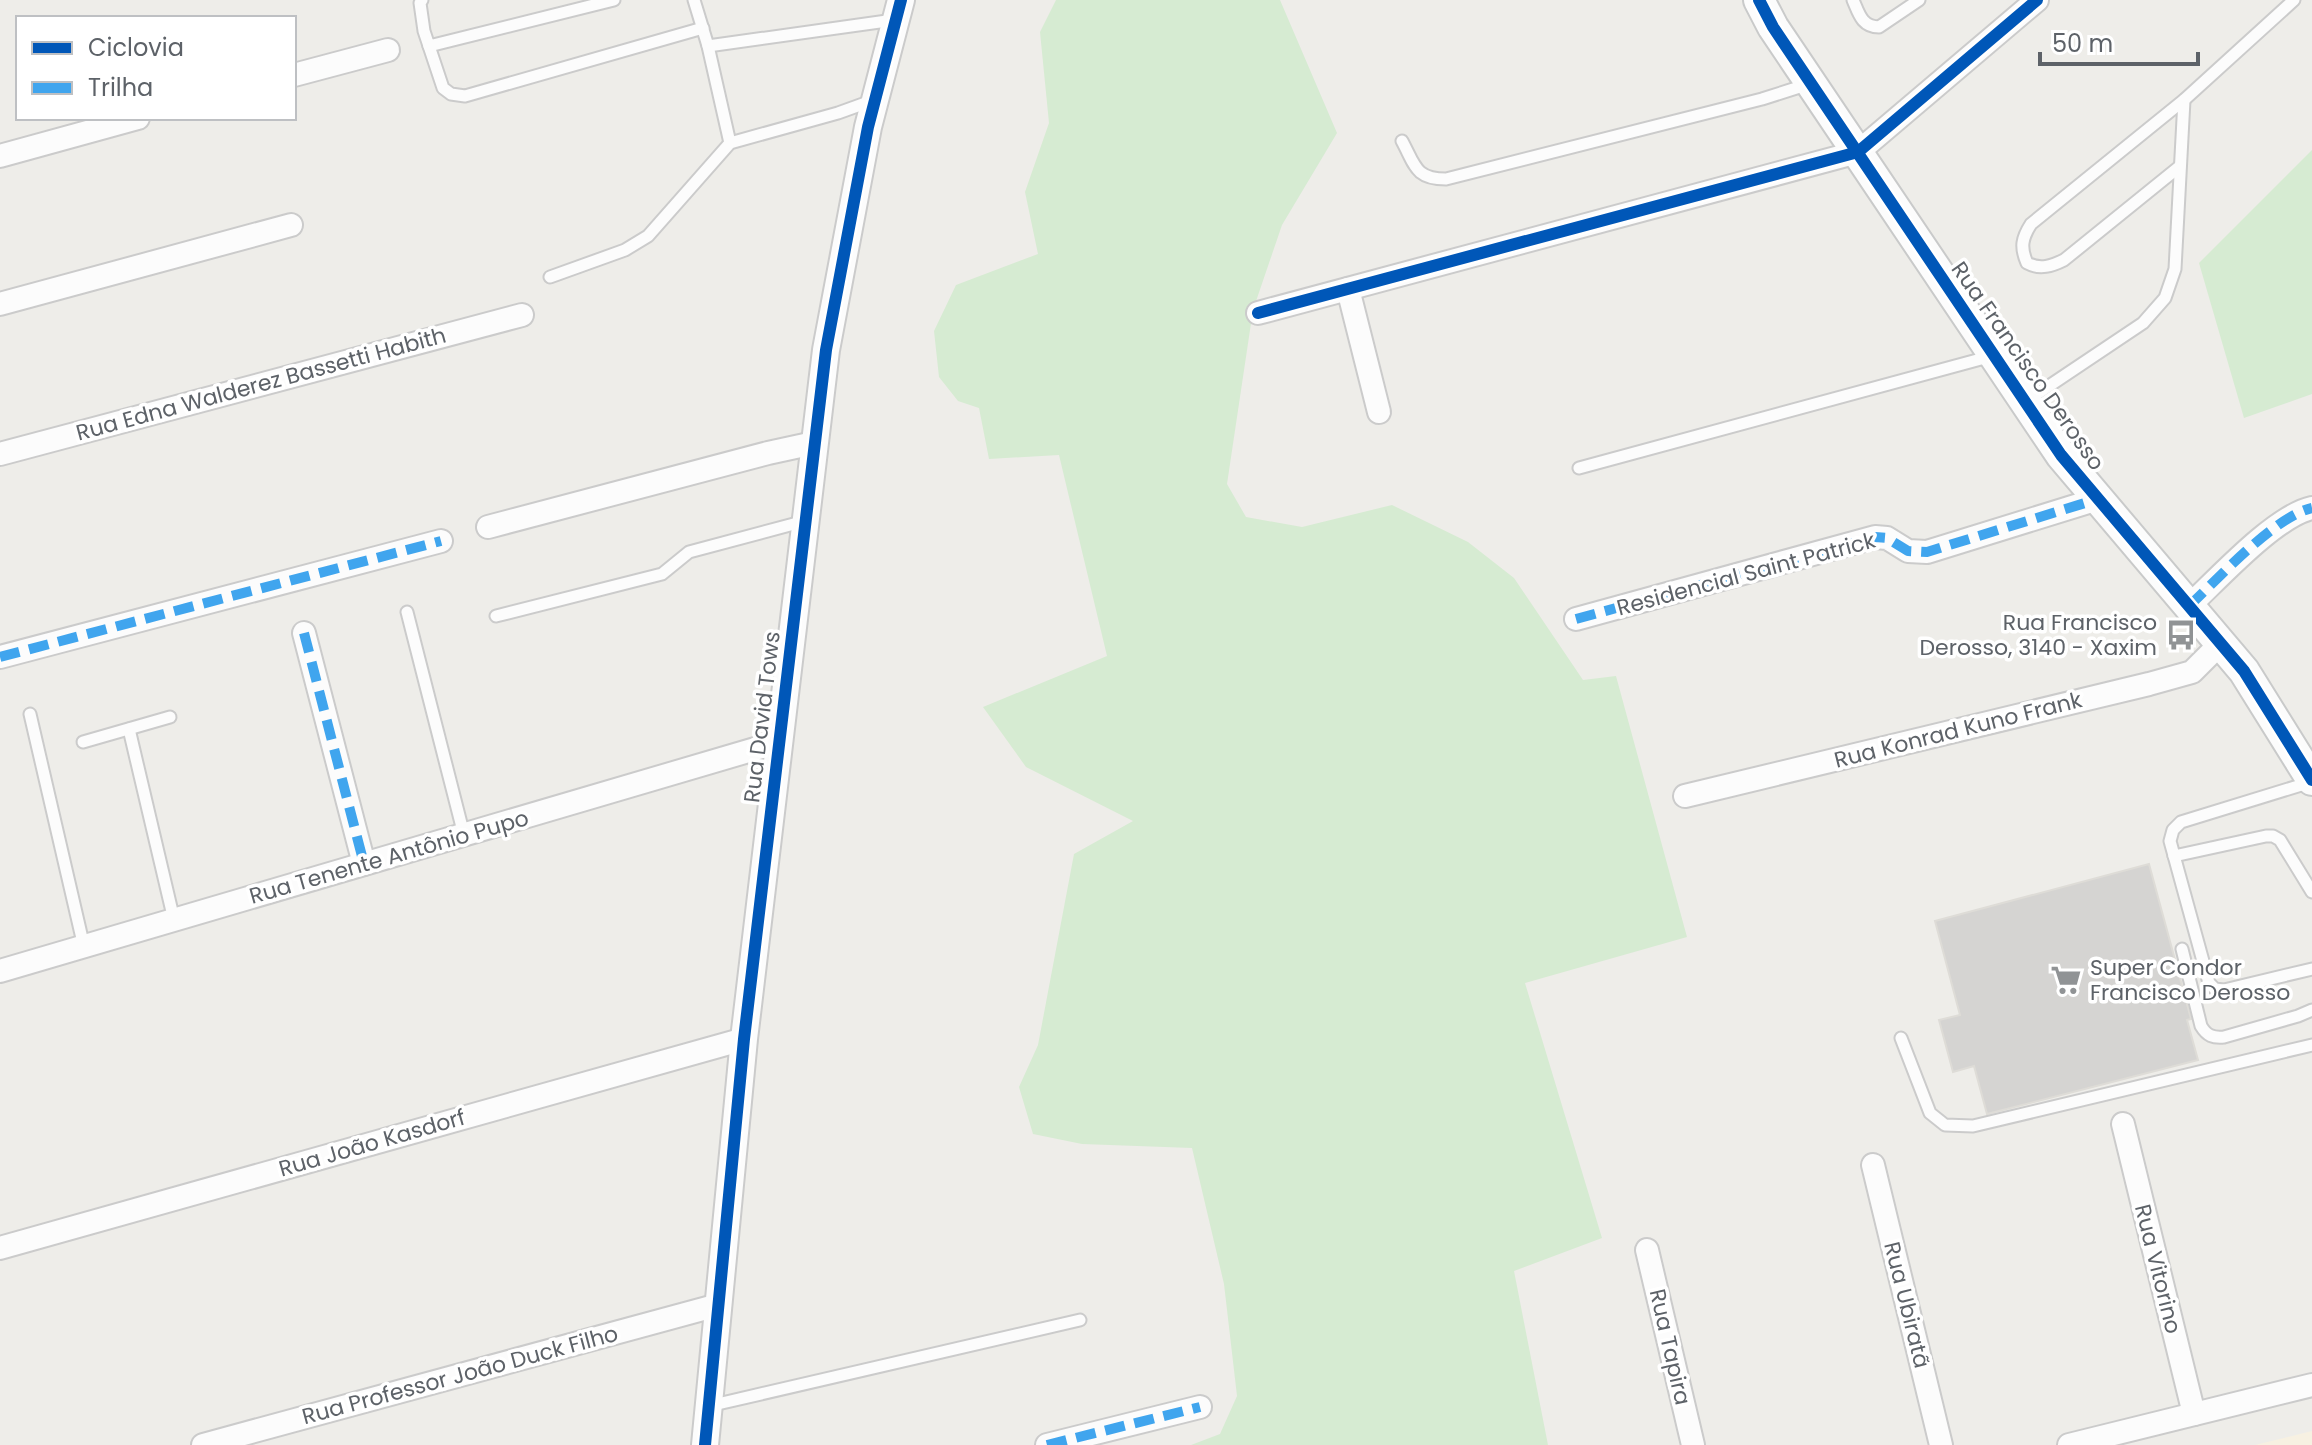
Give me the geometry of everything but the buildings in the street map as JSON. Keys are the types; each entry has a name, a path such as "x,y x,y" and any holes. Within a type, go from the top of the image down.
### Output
{"main road":[{"name":"Rua Francisco Derosso","path":"1759,0 1773,27 2061,455 2244,671 2312,780"}],"street":[{"path":"1258,313 1858,152 2037,0"},
{"name":"Rua David Tows","path":"705,1445 744,1039 826,350 875,100 898,10"},
{"path":"296,74 388,50"},
{"path":"0,156 131,120"},
{"path":"0,304 291,225"},
{"path":"1348,289 1379,412"},
{"name":"Rua Edna Walderez Bassetti Habith","path":"0,454 522,315"},
{"path":"488,527 814,443"},
{"name":"Residencial Saint Patrick","path":"1576,619 1875,537 1887,538 1908,551 1927,552 2098,499"},
{"path":"2189,606 2272,529 2300,511 2312,508"},
{"path":"0,657 441,541"},
{"path":"304,633 364,864"},
{"name":"Rua Konrad Kuno Frank","path":"1685,796 2192,672 2221,643"},
{"name":"Rua Tenente Antônio Pupo","path":"0,971 779,742"},
{"name":"Rua João Kasdorf","path":"0,1248 744,1039"},
{"name":"Rua Vitorino","path":"2123,1124 2194,1414"},
{"name":"Rua Ubiratã","path":"1873,1165 1941,1445"},
{"name":"Rua Tapira","path":"1647,1250 1693,1445"},
{"name":"Rua Professor João Duck Filho","path":"203,1445 718,1305"},
{"path":"2069,1445 2312,1385"},
{"path":"1047,1445 1200,1407"}],"lane":[{"path":"422,0 424,31 443,88 451,94 465,96 703,28"},
{"path":"429,46 614,0"},
{"path":"694,0 730,143"},
{"path":"1853,0 1864,22 1879,27 1919,0"},
{"path":"2179,167 2064,260 2040,267 2027,263 2023,254 2023,237 2031,224 2184,100 2294,0"},
{"path":"708,46 898,10"},
{"path":"1402,141 1419,172 1430,179 1446,179 1762,99 1811,83"},
{"path":"550,277 625,250 648,236 730,143 875,100"},
{"path":"2025,402 2143,323 2165,298 2175,269 2184,100"},
{"path":"1579,468 1993,356"},
{"path":"496,616 662,574 689,552 805,521"},
{"path":"407,612 464,835"},
{"path":"30,714 84,947"},
{"path":"83,742 170,717"},
{"path":"129,729 174,920"},
{"path":"2312,780 2181,822 2173,830 2170,841 2209,983 2215,989 2224,990 2312,969"},
{"path":"2174,856 2273,836 2280,840 2312,892"},
{"path":"2182,949 2201,1026 2206,1034 2215,1038 2224,1037 2312,1010"},
{"path":"1901,1038 1930,1113 1945,1125 1973,1126 2312,1045"},
{"path":"709,1406 1080,1320"}],"shaded area":[{"path":"2312,1431 2312,1445 2255,1445"}],"green space":[{"path":"1056,0 1280,0 1337,133 1282,225 1253,310 1227,484 1246,517 1302,527 1392,505 1468,542 1514,578 1583,680 1616,676 1687,937 1525,983 1602,1238 1514,1271 1548,1445 1191,1445 1220,1434 1237,1396 1224,1284 1192,1148 1082,1144 1033,1134 1019,1087 1038,1045 1074,854 1133,821 1026,767 983,707 1107,656 1059,455 989,459 979,408 958,401 939,377 934,331 956,285 1038,254 1025,192 1049,123 1040,32"},
{"path":"2312,150 2312,394 2244,418 2199,263"}],"marked path":[{"path":"1576,619 1875,537 1887,538 1908,551 1927,552 2098,499"},
{"path":"2189,606 2264,535 2297,513 2312,508"},
{"path":"0,657 441,541"},
{"path":"304,633 364,864"},
{"path":"1047,1445 1200,1407"}],"cycle path":[{"path":"705,1445 744,1039 826,350 868,127 901,0"},
{"path":"1759,0 1773,27 2061,455 2244,671 2312,780"},
{"path":"1258,313 1858,152 2037,0"}],"place":[{"name":"Rua Francisco Derosso, 3140 - Xaxim","path":"2181,635"},
{"name":"Super Condor Francisco Derosso","path":"2066,980"}]}
